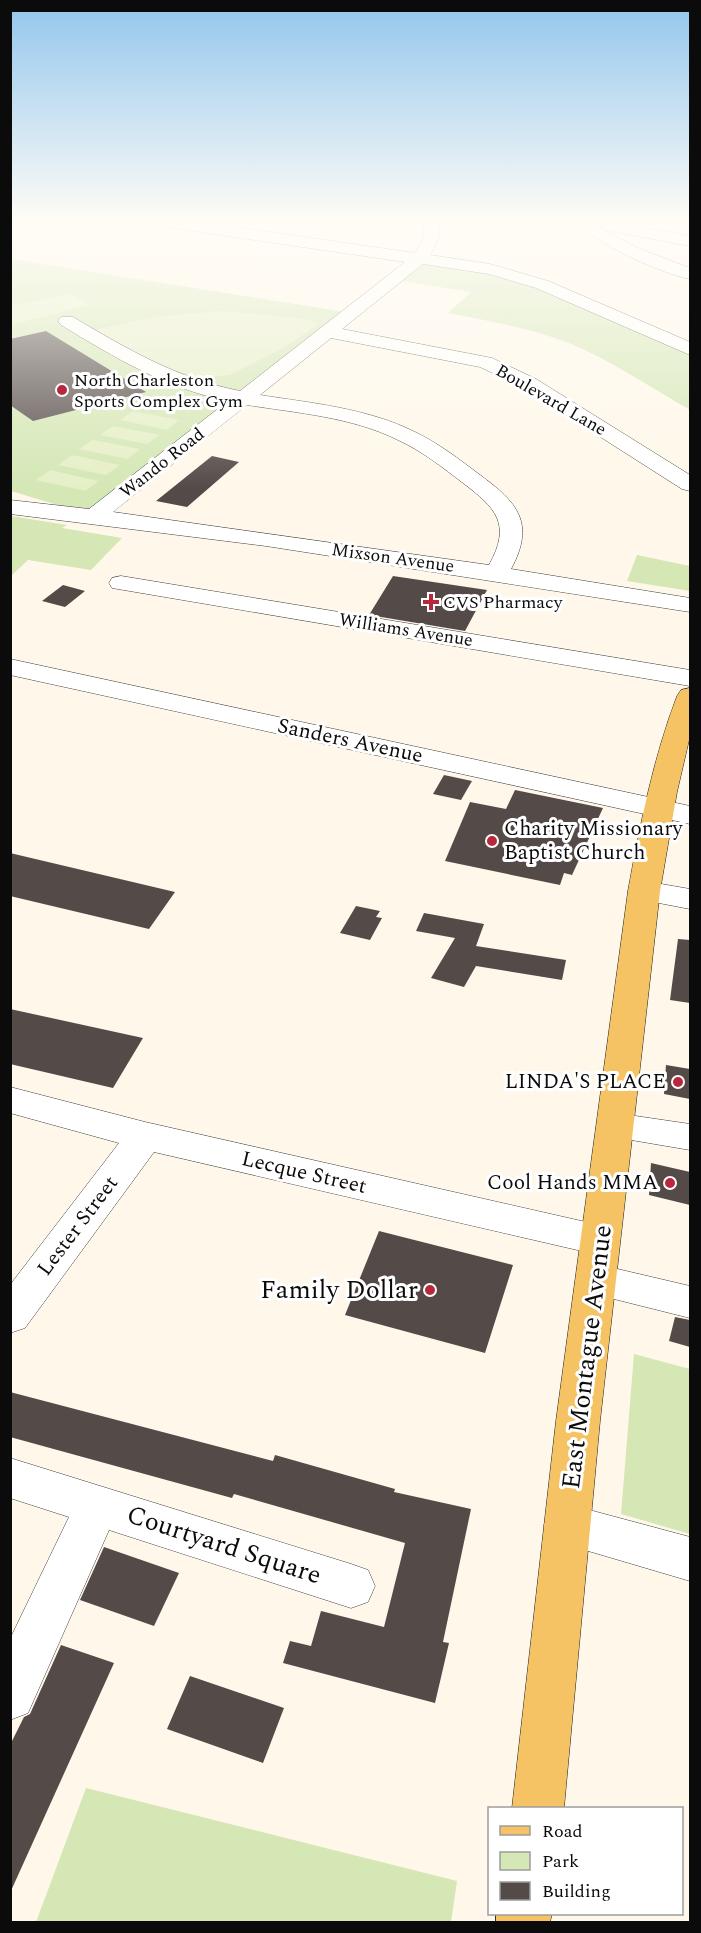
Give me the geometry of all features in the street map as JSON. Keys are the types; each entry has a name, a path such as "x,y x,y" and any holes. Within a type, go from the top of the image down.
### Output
{"main road":[{"name":"East Montague Avenue","path":"538,1807 567,1525 644,891 657,807 677,729 690,696"}],"street":[{"name":"Wando Road","path":"94,516 358,308"},
{"path":"598,308 690,349"},
{"path":"67,321 162,376 199,388 360,419 398,432 458,468 493,494 506,511 514,530 510,552 497,573"},
{"name":"Boulevard Lane","path":"329,332 485,362 530,383 690,484"},
{"path":"10,491 94,516"},
{"path":"10,507 94,516"},
{"name":"Mixson Avenue","path":"94,516 497,573 690,605"},
{"name":"Williams Avenue","path":"121,583 690,678"},
{"name":"Sanders Avenue","path":"10,667 690,815"},
{"path":"644,891 690,899"},
{"name":"Lecque Street","path":"10,1100 146,1136 600,1240"},
{"path":"615,1126 690,1137"},
{"name":"Lester Street","path":"10,1316 146,1136"},
{"path":"596,1280 690,1302"},
{"name":"Courtyard Square","path":"10,1478 351,1586"},
{"name":"Courtyard Square","path":"10,1695 98,1505"},
{"path":"567,1525 690,1559"}],"green space":[{"path":"11,308 322,308 352,313 94,516 11,491"},
{"path":"11,308 77,308 11,325"},
{"path":"453,308 600,308 690,349 690,410 616,366 569,343 524,329 448,313"},
{"path":"224,311 305,319 319,324 283,348 230,375 208,377 162,369 95,330 153,317"},
{"path":"133,411 179,420 167,430 120,420"},
{"path":"113,426 160,435 147,444 100,435"},
{"path":"93,440 140,449 127,459 79,449"},
{"path":"72,455 120,465 106,475 58,465"},
{"path":"50,470 99,481 85,491 36,480"},
{"path":"11,516 67,525 62,528 122,538 91,570 28,560 11,576"},
{"path":"637,555 690,566 690,591 627,581"},
{"path":"634,1354 690,1369 690,1534 621,1514"},
{"path":"86,1788 457,1881 451,1922 36,1922"}],"building":[{"path":"46,331 146,392 33,421 10,405 10,339"},
{"path":"212,456 239,462 187,507 156,501"},
{"name":"CVS Pharmacy","path":"393,576 487,590 465,631 369,615"},
{"path":"63,585 85,591 65,607 42,601"},
{"path":"444,775 472,781 461,800 433,794"},
{"name":"Charity Missionary Baptist Church","path":"515,790 603,808 572,875 564,873 560,885 445,861 470,802 506,809"},
{"path":"10,853 175,892 149,929 10,896"},
{"path":"356,906 380,911 376,917 382,918 370,940 340,933"},
{"path":"424,913 484,924 476,946 566,960 562,980 476,966 464,987 431,978 455,938 416,931"},
{"path":"678,939 690,940 690,1003 670,1000"},
{"path":"10,1009 143,1038 113,1088 10,1064"},
{"name":"LINDA'S PLACE","path":"666,1065 690,1069 690,1099 664,1094"},
{"name":"Cool Hands MMA","path":"651,1163 690,1172 690,1205 649,1195"},
{"name":"Family Dollar","path":"379,1231 513,1265 485,1353 345,1315"},
{"path":"675,1317 690,1320 690,1347 669,1341"},
{"path":"10,1392 273,1461 275,1455 395,1489 394,1492 471,1509 443,1642 449,1643 435,1703 283,1663 290,1641 311,1646 321,1611 384,1627 405,1543 234,1494 232,1498 10,1437"},
{"path":"104,1547 179,1573 154,1626 80,1600"},
{"path":"61,1645 114,1663 10,1893 10,1745 24,1717 30,1714"},
{"path":"190,1676 284,1708 263,1763 167,1729"}],"place":[{"name":"North Charleston Sports Complex Gym","path":"62,390"},
{"name":"CVS Pharmacy","path":"431,602"},
{"name":"Charity Missionary Baptist Church","path":"492,841"},
{"name":"LINDA'S PLACE","path":"678,1082"},
{"name":"Cool Hands MMA","path":"670,1183"},
{"name":"Family Dollar","path":"430,1290"}]}
